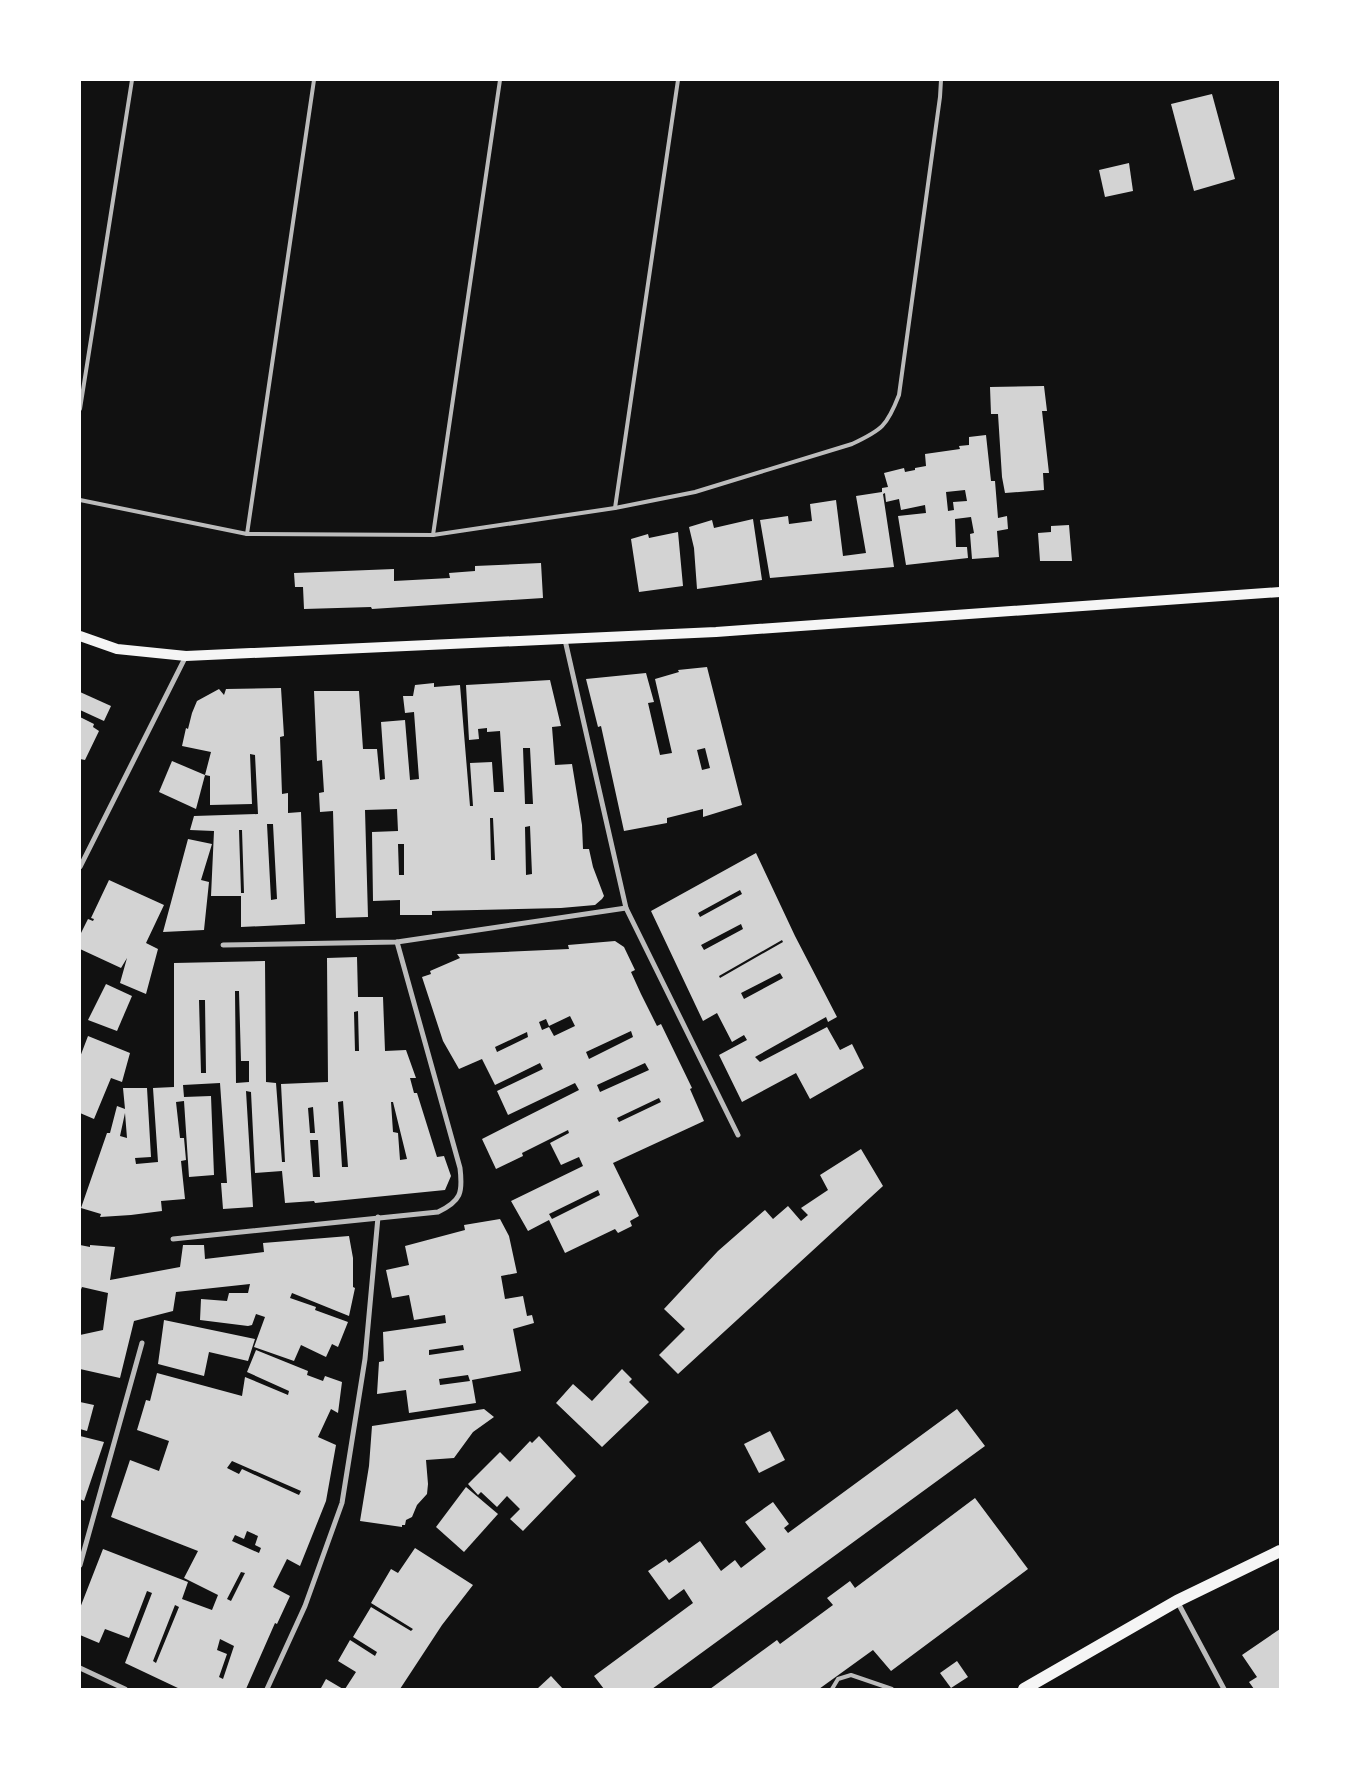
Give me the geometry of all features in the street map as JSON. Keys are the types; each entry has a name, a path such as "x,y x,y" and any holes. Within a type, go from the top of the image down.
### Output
{"main road":[{"path":"80,636 117,649 186,656 716,632 1280,592"},
{"path":"1024,1689 1177,1601 1280,1551"}],"street":[{"path":"565,640 626,908 738,1135"},
{"path":"80,867 186,656"},
{"path":"223,945 397,942 626,908"},
{"path":"173,1239 438,1212 452,1206 461,1194 460,1168 397,942"},
{"path":"267,1689 305,1606 342,1503 365,1359 378,1217"},
{"path":"80,1565 142,1344"},
{"path":"1177,1601 1224,1689"},
{"path":"80,1668 125,1689"}],"lane":[{"path":"80,409 132,80"},
{"path":"247,534 314,80"},
{"path":"433,535 500,80"},
{"path":"615,508 678,80"},
{"path":"80,500 247,534 433,535 615,508 695,492 852,444 875,433 890,419 899,395 941,80"},
{"path":"832,1689 838,1679 850,1676 892,1689"}],"building":[{"path":"1212,94 1235,179 1194,191 1171,104"},
{"path":"1129,163 1133,191 1105,197 1099,170"},
{"path":"1044,386 1047,411 1042,411 1049,473 1043,473 1044,490 1005,493 1002,477 998,414 991,414 990,387"},
{"path":"986,435 991,481 995,481 998,518 1007,516 1008,529 997,531 999,557 972,559 970,534 974,533 971,517 955,519 956,547 967,547 968,558 906,565 898,516 926,513 925,505 901,510 899,499 886,502 885,493 883,494 894,567 770,578 760,520 788,516 789,524 812,521 810,504 836,500 843,556 866,553 856,496 882,492 882,488 888,487 884,473 904,468 905,472 926,466 925,454 960,449 959,446 969,445 969,437","holes":["965,490 967,501 953,502 954,510 948,511 946,492"]},
{"path":"753,519 762,580 697,589 694,548 689,527 712,520 714,528"},
{"path":"1069,525 1072,561 1040,561 1038,533 1051,532 1051,526"},
{"path":"678,532 683,586 639,592 631,539 648,534 649,538"},
{"path":"541,563 543,598 372,609 371,607 304,609 303,587 295,587 294,573 394,569 394,581 450,578 449,573 475,571 475,566"},
{"path":"707,667 742,805 703,817 703,809 667,818 667,823 624,831 601,726 598,727 586,679 646,673 654,702 648,703 660,755 672,753 655,679 679,672 678,670","holes":["705,748 710,768 702,770 697,750"]},
{"path":"550,680 561,726 552,727 555,765 572,764 582,825 583,849 589,849 593,867 604,896 595,905 561,908 432,911 432,915 400,915 400,900 373,901 372,832 398,831 397,809 365,810 368,917 336,918 333,811 320,812 319,793 324,792 322,760 317,761 314,691 359,691 363,749 377,749 380,780 385,779 381,722 405,720 410,780 419,779 414,712 405,713 403,696 413,696 415,685 434,683 434,687 460,685 470,806 473,806 470,763 492,762 494,792 504,792 500,731 487,732 487,728 478,729 479,739 469,740 466,685","holes":["523,748 530,748 533,804 525,804","490,818 493,818 495,860 491,860","530,826 532,874 526,875 525,827","398,844 404,844 404,875 399,875"]},
{"path":"281,688 284,736 280,737 282,794 288,793 288,813 301,812 305,924 241,927 241,896 211,896 214,831 190,830 194,816 258,814 255,755 250,754 252,804 210,805 210,776 205,775 211,752 182,746 186,728 188,729 197,701 219,689 224,695 226,689","holes":["267,824 273,824 277,899 271,900","239,830 242,830 244,893 241,893"]},
{"path":"80,692 111,706 104,721 80,710"},
{"path":"80,717 94,724 93,727 99,731 85,760 80,759"},
{"path":"172,761 205,775 196,809 159,792"},
{"path":"188,839 212,844 201,880 209,882 204,930 163,932"},
{"path":"756,853 795,936 837,1017 828,1022 826,1017 755,1057 760,1062 827,1027 840,1050 852,1044 864,1068 810,1099 796,1073 742,1102 719,1055 747,1040 744,1035 732,1042 717,1013 703,1021 651,911","holes":["740,890 742,894 700,917 698,913","741,924 743,929 704,950 701,945","782,940 783,942 720,978 719,976","780,973 783,978 744,999 741,993"]},
{"path":"109,880 164,905 146,943 158,949 146,994 120,983 127,958 121,968 80,949 80,935 88,919 93,921 94,919 91,918"},
{"path":"615,941 624,947 635,970 631,972 641,994 657,1026 661,1024 692,1088 690,1089 704,1121 613,1163 639,1216 630,1221 632,1226 618,1233 615,1229 565,1253 549,1220 528,1231 511,1201 583,1166 579,1157 561,1165 550,1143 569,1133 568,1130 522,1153 523,1156 496,1169 482,1139 579,1090 575,1083 508,1115 497,1091 543,1069 540,1063 495,1085 482,1059 459,1069 443,1041 422,977 431,974 430,971 460,958 457,954 569,949 568,945","holes":["570,1016 575,1026 554,1036 549,1027 542,1030 539,1022 546,1019 549,1026","631,1031 633,1037 589,1059 586,1052","527,1032 528,1037 497,1052 495,1047","645,1063 649,1070 600,1092 597,1085","659,1098 661,1102 619,1122 617,1118","598,1190 600,1195 552,1219 549,1214"]},
{"path":"357,957 358,997 383,997 385,1051 406,1050 416,1078 410,1078 414,1093 417,1093 437,1157 444,1156 451,1176 445,1190 315,1203 314,1201 285,1203 282,1171 255,1173 251,1092 246,1091 253,1207 223,1209 221,1183 227,1183 220,1083 183,1085 184,1097 211,1096 214,1175 189,1177 184,1101 176,1102 180,1138 184,1138 186,1160 181,1161 185,1199 161,1201 162,1211 131,1215 100,1217 101,1214 81,1208 107,1133 110,1133 117,1106 125,1109 123,1088 147,1088 151,1157 135,1158 136,1164 158,1162 153,1088 174,1087 174,963 265,961 266,1082 276,1083 282,1162 285,1162 281,1084 328,1082 327,958","holes":["235,991 239,991 241,1061 249,1061 249,1082 236,1083","199,1000 205,1000 206,1073 201,1073","358,1011 359,1051 355,1051 354,1012","343,1101 348,1167 342,1167 338,1102","391,1102 393,1102 407,1159 400,1160 398,1133 393,1132","313,1107 315,1133 310,1133 308,1108","125,1113 127,1138 120,1136","310,1140 318,1140 320,1177 313,1177"]},
{"path":"106,984 132,996 117,1031 88,1020"},
{"path":"88,1036 130,1053 122,1082 111,1078 94,1119 80,1113 80,1057"},
{"path":"861,1149 883,1186 678,1374 659,1355 685,1329 664,1309 718,1251 765,1210 773,1219 788,1206 801,1221 808,1215 801,1208 828,1190 820,1175"},
{"path":"500,1219 509,1236 517,1273 501,1276 505,1299 523,1296 527,1316 532,1315 534,1323 513,1329 521,1371 472,1380 476,1403 409,1413 406,1390 377,1394 379,1362 384,1361 383,1332 446,1323 445,1315 414,1320 409,1295 392,1298 386,1270 409,1265 405,1246 465,1230 464,1225","holes":["463,1345 464,1350 429,1355 429,1350","468,1375 470,1381 440,1385 439,1379"]},
{"path":"349,1236 353,1258 353,1287 355,1288 349,1316 292,1293 290,1298 316,1307 315,1310 348,1322 338,1347 332,1344 326,1357 301,1345 294,1361 254,1347 265,1317 256,1314 252,1325 248,1326 200,1320 201,1299 227,1301 229,1293 248,1293 250,1284 176,1292 173,1311 134,1321 120,1378 80,1369 80,1335 103,1330 108,1293 82,1287 80,1292 80,1245 115,1247 110,1280 180,1267 183,1245 204,1245 205,1259 264,1252 263,1243"},
{"path":"164,1320 255,1339 248,1361 209,1352 204,1376 158,1364"},
{"path":"256,1350 308,1371 307,1375 323,1381 325,1376 342,1382 338,1413 331,1409 318,1437 336,1445 326,1501 300,1566 287,1559 273,1587 290,1596 277,1624 275,1623 246,1689 180,1689 125,1663 152,1593 147,1591 129,1638 105,1629 99,1643 80,1635 80,1608 103,1549 188,1582 182,1599 212,1610 218,1595 184,1578 198,1551 111,1517 130,1460 159,1471 169,1441 137,1430 146,1400 150,1401 157,1373 242,1396 245,1377 288,1395 289,1391 247,1372","holes":["232,1461 301,1491 299,1495 242,1469 239,1474 227,1468","247,1531 258,1536 255,1545 261,1548 259,1553 232,1541 235,1535 244,1539","241,1572 245,1573 231,1601 227,1599","175,1605 179,1607 156,1663 153,1661","220,1639 234,1646 223,1679 219,1677 227,1654 217,1650"]},
{"path":"622,1369 632,1379 629,1382 649,1402 602,1447 556,1403 573,1384 592,1401"},
{"path":"80,1402 94,1405 87,1431 80,1429"},
{"path":"484,1409 494,1417 473,1432 454,1458 426,1460 427,1494 417,1505 412,1517 406,1520 405,1525 402,1525 402,1527 360,1521 369,1466 372,1426"},
{"path":"957,1409 985,1446 652,1689 604,1689 594,1676 693,1603 684,1589 669,1600 648,1571 666,1559 669,1563 700,1541 721,1571 735,1560 741,1568 766,1549 745,1522 773,1502 789,1524 784,1528 788,1533"},
{"path":"770,1431 785,1460 759,1473 744,1444"},
{"path":"80,1436 104,1442 84,1501 80,1499"},
{"path":"539,1436 576,1476 523,1531 510,1519 520,1509 507,1496 497,1507 481,1492 478,1495 468,1484 500,1452 510,1462 530,1441 532,1443"},
{"path":"466,1487 498,1514 464,1552 436,1527"},
{"path":"975,1498 1028,1569 891,1671 873,1650 819,1689 710,1689 777,1640 780,1644 833,1605 827,1598 850,1581 855,1588"},
{"path":"415,1548 473,1585 442,1625 400,1689 345,1689 356,1672 338,1661 350,1640 375,1656 377,1652 353,1637 371,1607 411,1631 413,1629 371,1603 391,1569 398,1573"},
{"path":"1280,1629 1280,1689 1254,1689 1249,1682 1257,1677 1242,1655"},
{"path":"957,1661 968,1677 951,1688 940,1673"},
{"path":"551,1676 563,1689 537,1689"},
{"path":"326,1679 343,1689 321,1688"}]}
